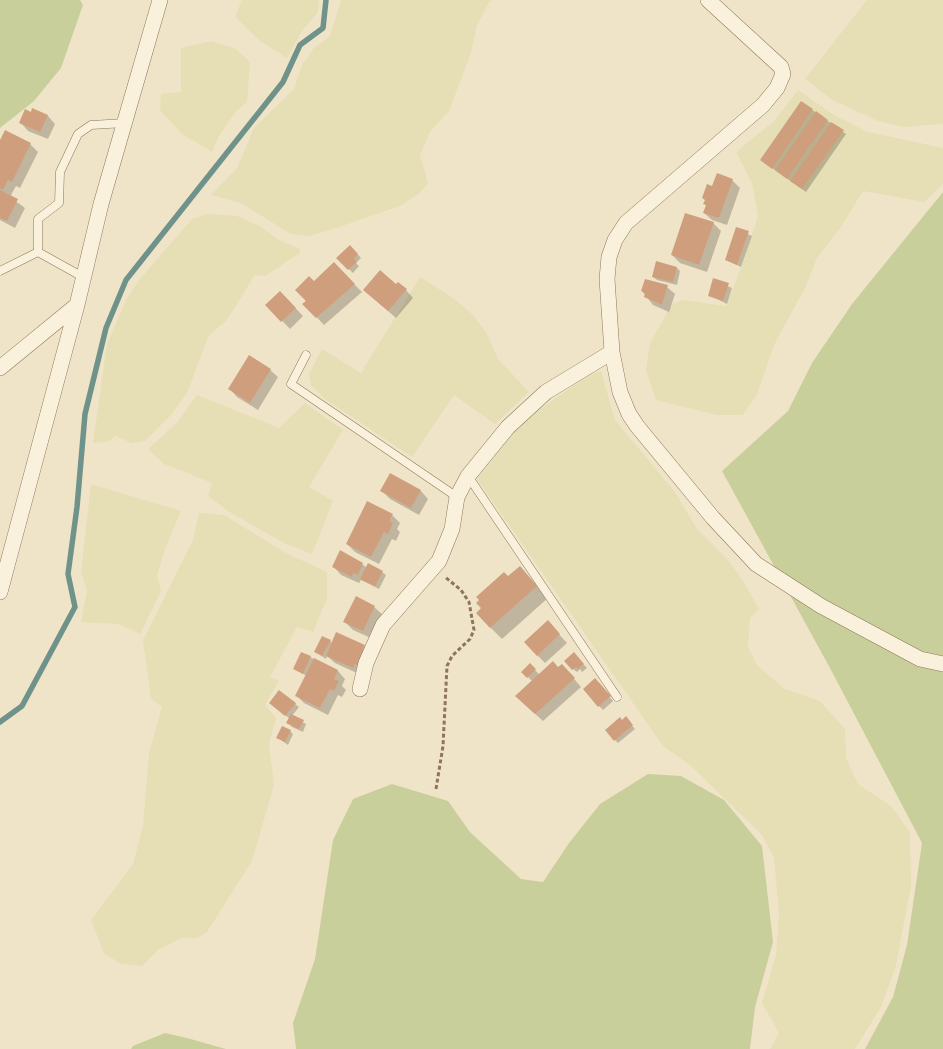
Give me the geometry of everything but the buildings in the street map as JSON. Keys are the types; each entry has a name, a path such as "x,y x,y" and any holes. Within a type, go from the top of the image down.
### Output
{"street":[{"path":"0,592 124,123 160,0"},
{"path":"708,0 781,67 783,74 777,88 763,105 626,223 615,240 609,257 608,272 612,352 620,392 629,414 637,426 713,518 756,564 821,606 920,659 943,664"},
{"path":"0,368 77,305"},
{"path":"360,689 366,663 382,625 439,561 452,529 457,496 468,476 508,427 546,392 612,352"}],"lane":[{"path":"38,252 38,219 59,203 60,172 78,134 91,125 124,123"},
{"path":"0,271 38,252"},
{"path":"38,252 83,277"},
{"path":"306,355 291,384 457,496"},
{"path":"468,476 617,698"}],"path":[{"path":"434,566 460,590 469,602 474,630 470,639 452,656 447,666 443,746 436,789"}],"shaded area":[{"path":"242,0 319,0 318,12 302,31 287,58 260,41 235,17"},
{"path":"341,0 494,0 490,1 477,25 470,56 449,111 430,132 420,155 428,183 419,194 400,206 333,229 310,236 291,234 241,203 211,195 237,168 254,128 294,89 302,65 313,49 330,36"},
{"path":"867,0 943,0 943,124 903,127 878,121 832,100 805,79"},
{"path":"212,41 236,49 250,62 247,102 237,110 219,136 212,152 182,134 160,110 161,94 181,92 181,48"},
{"path":"798,90 834,115 868,132 943,148 943,184 924,202 863,191 841,227 817,258 805,288 775,343 757,394 743,415 717,415 656,400 646,370 650,343 672,304 683,300 726,306 744,260 758,216 752,183 736,152 774,121"},
{"path":"206,214 237,216 260,226 279,240 300,249 300,253 265,276 255,275 227,320 209,335 187,393 172,414 145,441 131,443 116,436 107,442 93,443 107,344 126,300 140,279 192,219"},
{"path":"420,277 453,298 472,314 486,332 498,359 529,392 495,424 454,395 412,457 325,399 311,385 309,374 322,349 361,373"},
{"path":"601,371 615,420 675,492 697,529 729,561 744,582 759,609 750,618 748,647 757,665 785,689 820,701 845,729 846,758 858,784 891,806 910,832 911,886 896,965 881,1007 855,1049 770,1049 779,1033 762,1003 776,955 779,914 774,858 762,835 690,765 663,746 477,479 522,422 587,376"},
{"path":"197,395 279,428 305,403 343,430 309,487 333,501 312,554 284,543 228,511 208,496 212,483 164,464 148,449 177,423"},
{"path":"91,484 181,511 165,549 157,575 161,591 140,634 119,624 81,622 87,590 81,572"},
{"path":"199,513 224,515 284,552 327,572 327,599 313,632 297,627 270,677 279,681 265,705 276,718 269,744 274,785 252,861 207,932 197,938 182,938 159,949 142,966 121,964 104,953 91,920 133,864 143,826 149,753 162,707 151,699 143,641 193,540"}],"green space":[{"path":"0,0 80,0 83,5 61,68 34,101 0,128"},
{"path":"943,192 943,1049 865,1049 893,997 907,945 922,843 831,670 722,471 788,411 812,363 852,304"},
{"path":"648,774 681,776 724,800 762,846 773,942 755,1007 750,1049 296,1049 293,1023 315,959 333,840 353,799 392,784 448,801 470,832 521,879 543,882 569,843 600,804"},
{"path":"165,1033 226,1049 131,1049 133,1046"}],"waterway":[{"path":"0,722 22,706 75,607 68,574 77,507 85,414 106,328 126,280 283,82 300,45 323,28 326,0"}]}
